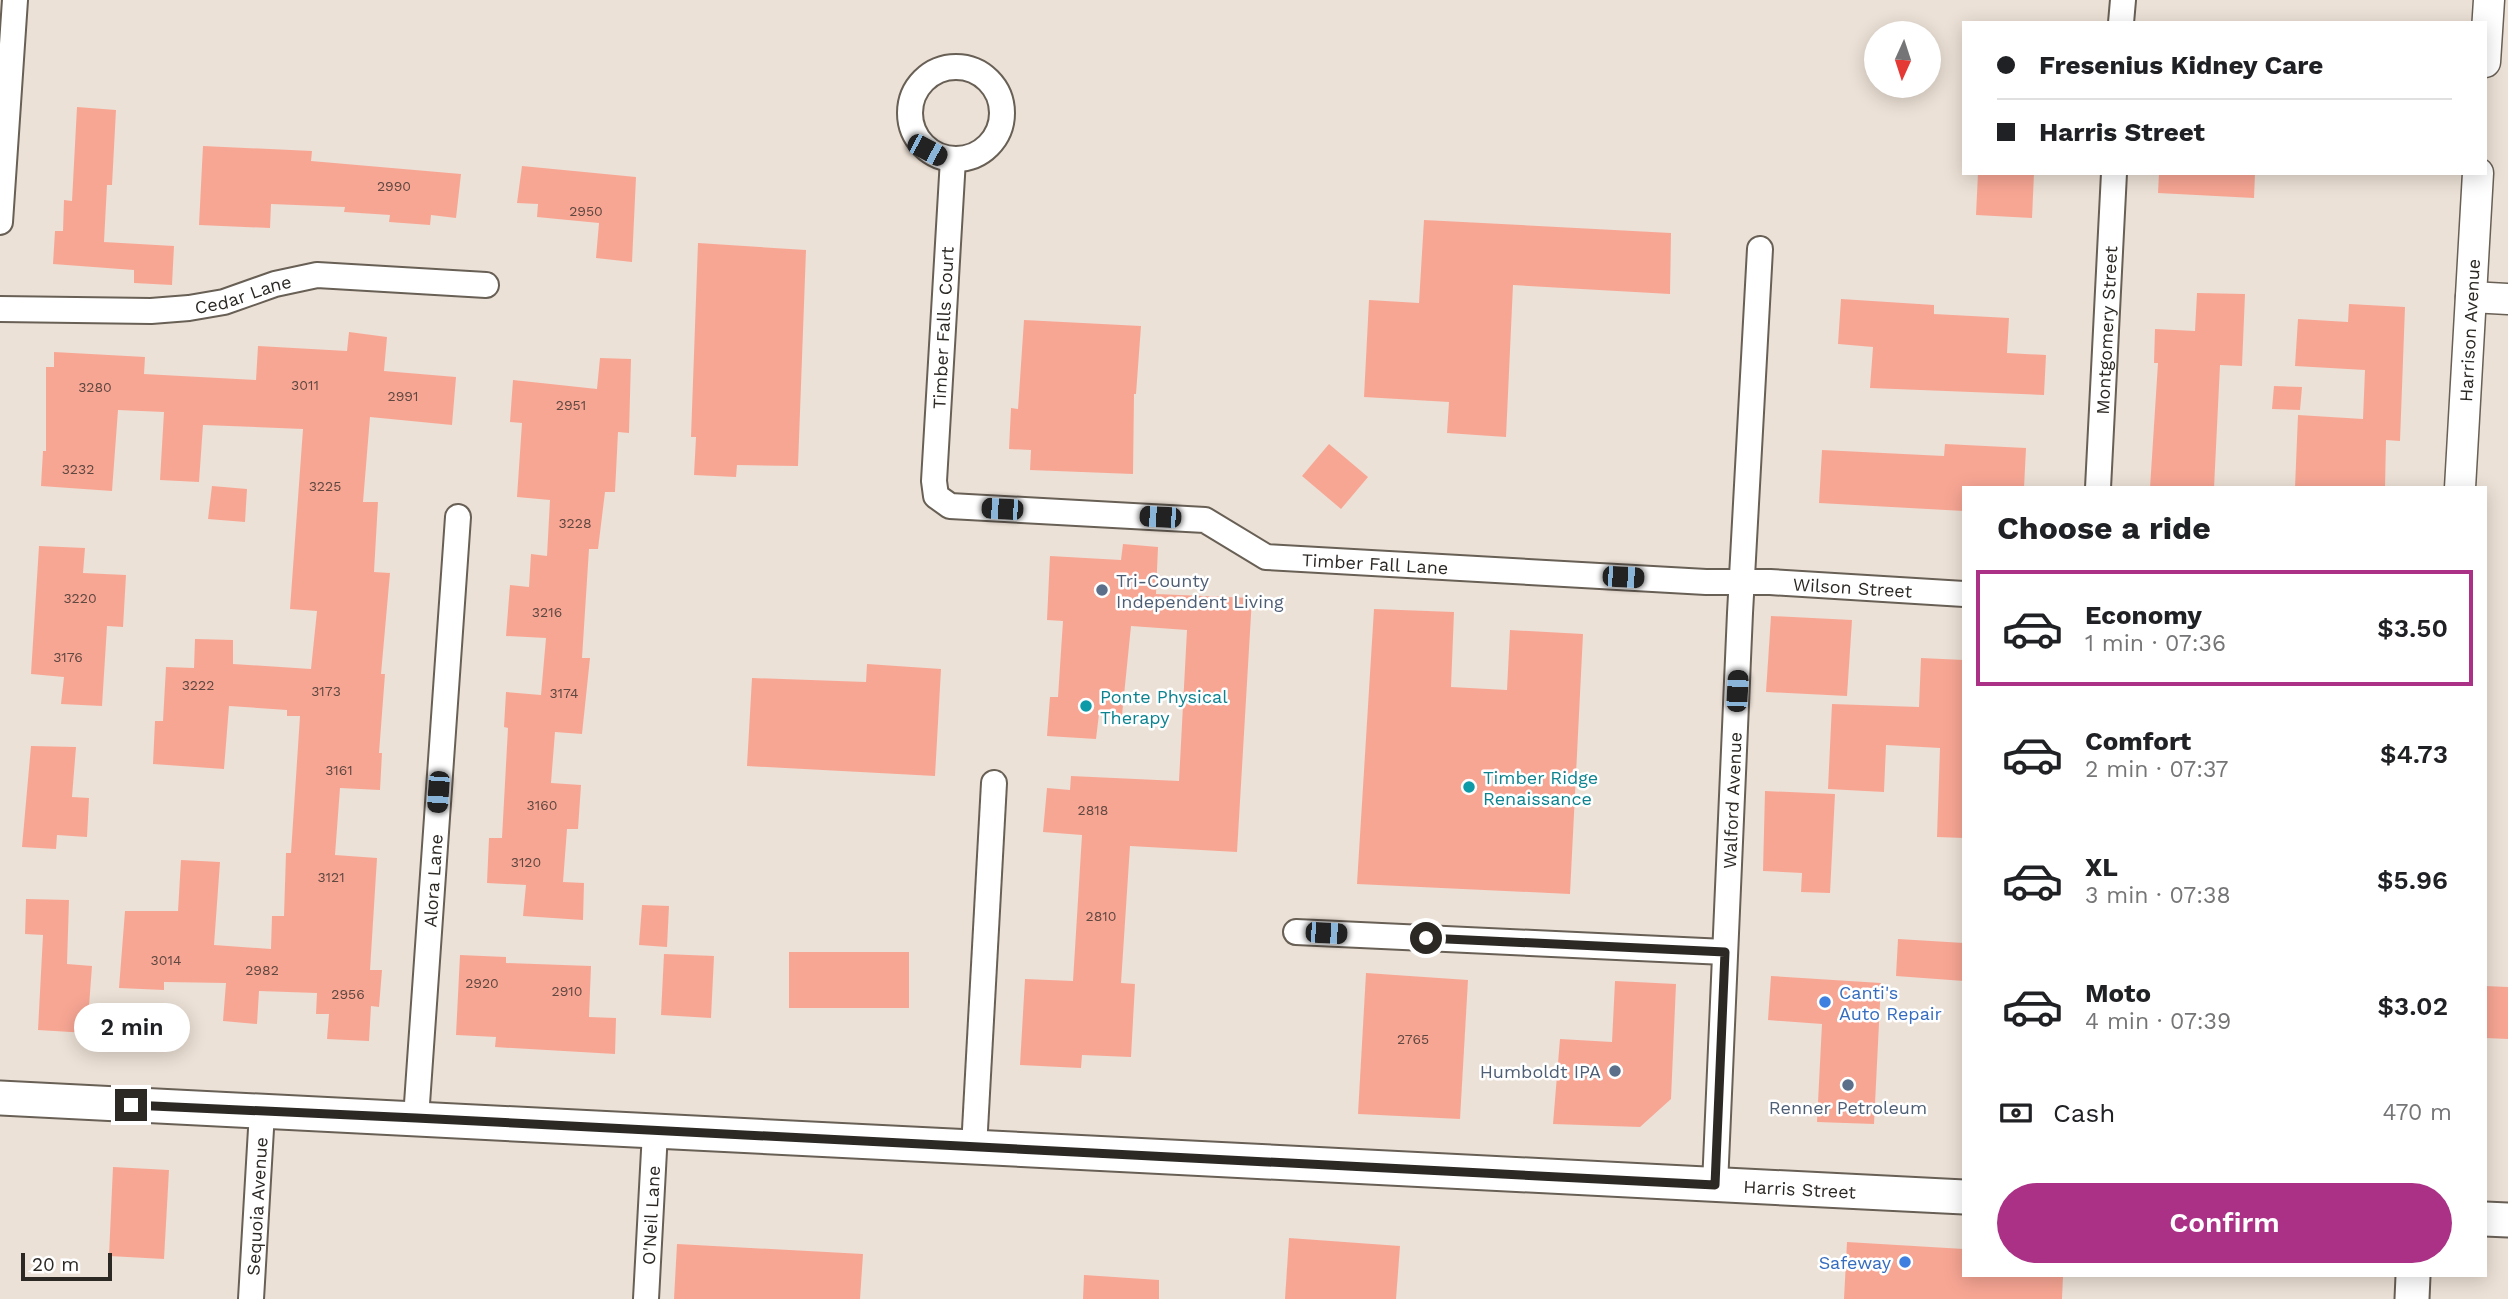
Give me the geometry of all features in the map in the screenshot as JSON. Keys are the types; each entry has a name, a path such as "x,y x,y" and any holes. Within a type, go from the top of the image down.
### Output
{"main road":[{"name":"Harris Street","path":"0,1098 1962,1197"},
{"path":"2487,1219 2508,1220"},
{"path":"2412,1299 2413,1277"}],"street":[{"path":"0,222 15,0"},
{"path":"2121,21 2123,0"},
{"path":"2487,31 2489,0"},
{"name":"Timber Falls Court","path":"936,496 934,481 953,159"},
{"name":"Montgomery Street","path":"2098,486 2114,175"},
{"name":"Harrison Avenue","path":"2460,486 2478,175"},
{"name":"Walford Avenue","path":"1715,1185 1760,249"},
{"name":"Cedar Lane","path":"0,309 151,311 190,308 224,302 275,284 317,275 337,274 486,285"},
{"path":"2471,297 2508,299"},
{"name":"Timber Fall Lane","path":"936,496 950,506 1205,520 1266,557 1742,582"},
{"name":"Alora Lane","path":"416,1118 458,517"},
{"name":"Wilson Street","path":"1742,582 1962,594"},
{"path":"974,1148 994,783"},
{"path":"1296,932 1725,952"},
{"name":"Sequoia Avenue","path":"251,1299 262,1112"},
{"name":"O'Neil Lane","path":"646,1299 655,1132"}],"building":[{"path":"77,107 116,110 112,185 107,185 104,242 174,246 172,285 134,283 134,270 53,264 55,231 63,231 64,200 72,201"},
{"path":"203,146 312,151 311,161 461,174 456,218 431,215 430,225 389,222 390,215 344,212 345,207 271,204 270,228 199,225"},
{"path":"522,166 636,177 632,262 596,258 599,223 537,217 538,204 517,203"},
{"path":"1978,175 2034,175 2032,218 1976,215"},
{"path":"2159,175 2255,175 2254,198 2158,193"},
{"path":"1424,220 1671,233 1670,294 1513,285 1506,437 1447,433 1449,402 1364,397 1369,300 1419,303"},
{"path":"698,243 806,250 798,466 737,465 736,477 694,475 696,437 691,437"},
{"path":"2197,293 2245,294 2242,366 2220,365 2214,486 2150,486 2158,363 2154,363 2155,329 2195,331"},
{"path":"1841,299 1934,305 1934,314 2009,318 2007,353 2046,355 2044,395 1870,388 1873,347 1838,344"},
{"path":"2349,304 2405,307 2400,441 2386,440 2385,486 2295,486 2298,415 2363,419 2365,370 2295,366 2298,319 2348,322"},
{"path":"1024,320 1141,326 1134,394 1133,474 1030,470 1031,450 1009,449 1011,408 1018,409"},
{"path":"349,332 387,337 384,371 456,377 452,425 370,417 363,502 378,502 374,572 390,573 381,674 385,674 379,753 382,753 380,790 340,788 335,855 377,858 370,970 382,970 379,1007 371,1006 369,1041 327,1039 329,1014 316,1014 317,993 259,991 257,1024 223,1021 226,983 164,982 164,990 119,988 125,911 178,911 181,860 220,862 214,945 271,949 272,916 284,916 286,853 291,853 300,716 287,716 287,710 229,706 224,769 153,764 155,721 163,721 166,667 194,668 195,639 233,640 233,664 311,669 317,611 290,609 303,429 203,425 199,482 160,480 164,412 118,410 112,491 41,486 43,451 46,451 46,367 54,367 54,352 145,357 144,374 256,380 258,346 347,351"},
{"path":"600,358 631,359 629,433 618,432 615,492 605,492 598,549 589,549 582,658 590,658 582,734 555,732 551,783 581,785 578,829 567,829 563,882 584,883 583,920 523,916 526,885 487,883 489,838 502,838 508,728 504,727 506,692 541,695 546,638 506,636 510,585 529,587 531,554 547,556 550,500 517,497 522,423 510,422 513,380 597,389"},
{"path":"2274,386 2302,387 2300,410 2272,409"},
{"path":"1329,444 1368,477 1341,509 1302,476"},
{"path":"1945,444 2026,448 2024,486 1962,486 1962,511 1819,503 1822,450 1944,456"},
{"path":"212,486 247,489 245,522 208,519"},
{"path":"1123,544 1158,547 1156,594 1252,598 1237,852 1130,846 1121,983 1135,984 1131,1057 1082,1055 1081,1068 1020,1065 1025,979 1073,981 1082,835 1043,832 1047,788 1070,790 1071,776 1179,781 1187,630 1131,626 1122,715 1099,714 1096,739 1047,736 1050,697 1058,697 1063,621 1047,620 1050,556 1121,560"},
{"path":"39,546 85,548 83,573 126,575 123,627 107,626 102,706 61,704 64,677 31,674"},
{"name":"Timber Ridge Renaissance","path":"1374,609 1454,612 1451,687 1507,690 1510,630 1583,634 1570,894 1357,884"},
{"path":"1771,616 1852,620 1847,696 1766,692"},
{"path":"1921,658 1962,660 1962,838 1937,837 1940,748 1886,745 1884,792 1828,789 1832,704 1919,707"},
{"path":"867,664 941,669 935,776 747,766 752,678 866,682"},
{"path":"31,746 76,747 72,797 89,798 87,837 57,835 56,849 22,847"},
{"path":"1765,791 1835,794 1830,893 1801,892 1802,873 1763,871"},
{"path":"26,899 69,900 67,964 92,966 87,1033 38,1030 43,935 25,934"},
{"path":"642,905 669,906 667,947 639,945"},
{"path":"1898,939 1962,943 1962,981 1896,976"},
{"path":"789,952 909,952 909,1008 789,1008"},
{"path":"664,954 714,956 711,1018 661,1015"},
{"path":"460,955 506,957 506,963 591,966 589,1017 616,1018 615,1054 495,1047 496,1037 456,1035"},
{"path":"1366,973 1468,980 1460,1119 1358,1114"},
{"path":"1771,976 1881,983 1874,1124 1817,1122 1822,1024 1768,1020"},
{"name":"Humboldt IPA","path":"1615,981 1676,984 1671,1099 1640,1127 1553,1124 1560,1039 1612,1042"},
{"path":"2487,986 2508,987 2508,1039 2487,1038"},
{"path":"113,1167 169,1170 164,1259 109,1256"},
{"path":"1289,1238 1400,1246 1396,1299 1285,1299"},
{"name":"Safeway","path":"1847,1242 1962,1249 1962,1277 2063,1277 2062,1299 1844,1299"},
{"path":"677,1244 863,1254 860,1299 674,1299"},
{"path":"1084,1275 1159,1280 1159,1299 1083,1299"}],"place":[{"name":"Tri-County Independent Living","path":"1102,590"},
{"name":"Ponte Physical Therapy","path":"1086,706"},
{"name":"Timber Ridge Renaissance","path":"1469,787"},
{"name":"Canti's Auto Repair","path":"1825,1002"},
{"name":"Humboldt IPA","path":"1615,1071"},
{"name":"Renner Petroleum","path":"1848,1085"},
{"name":"Safeway","path":"1905,1262"}],"route":[{"path":"131,1105 1715,1185 1725,952 1426,938"}]}
